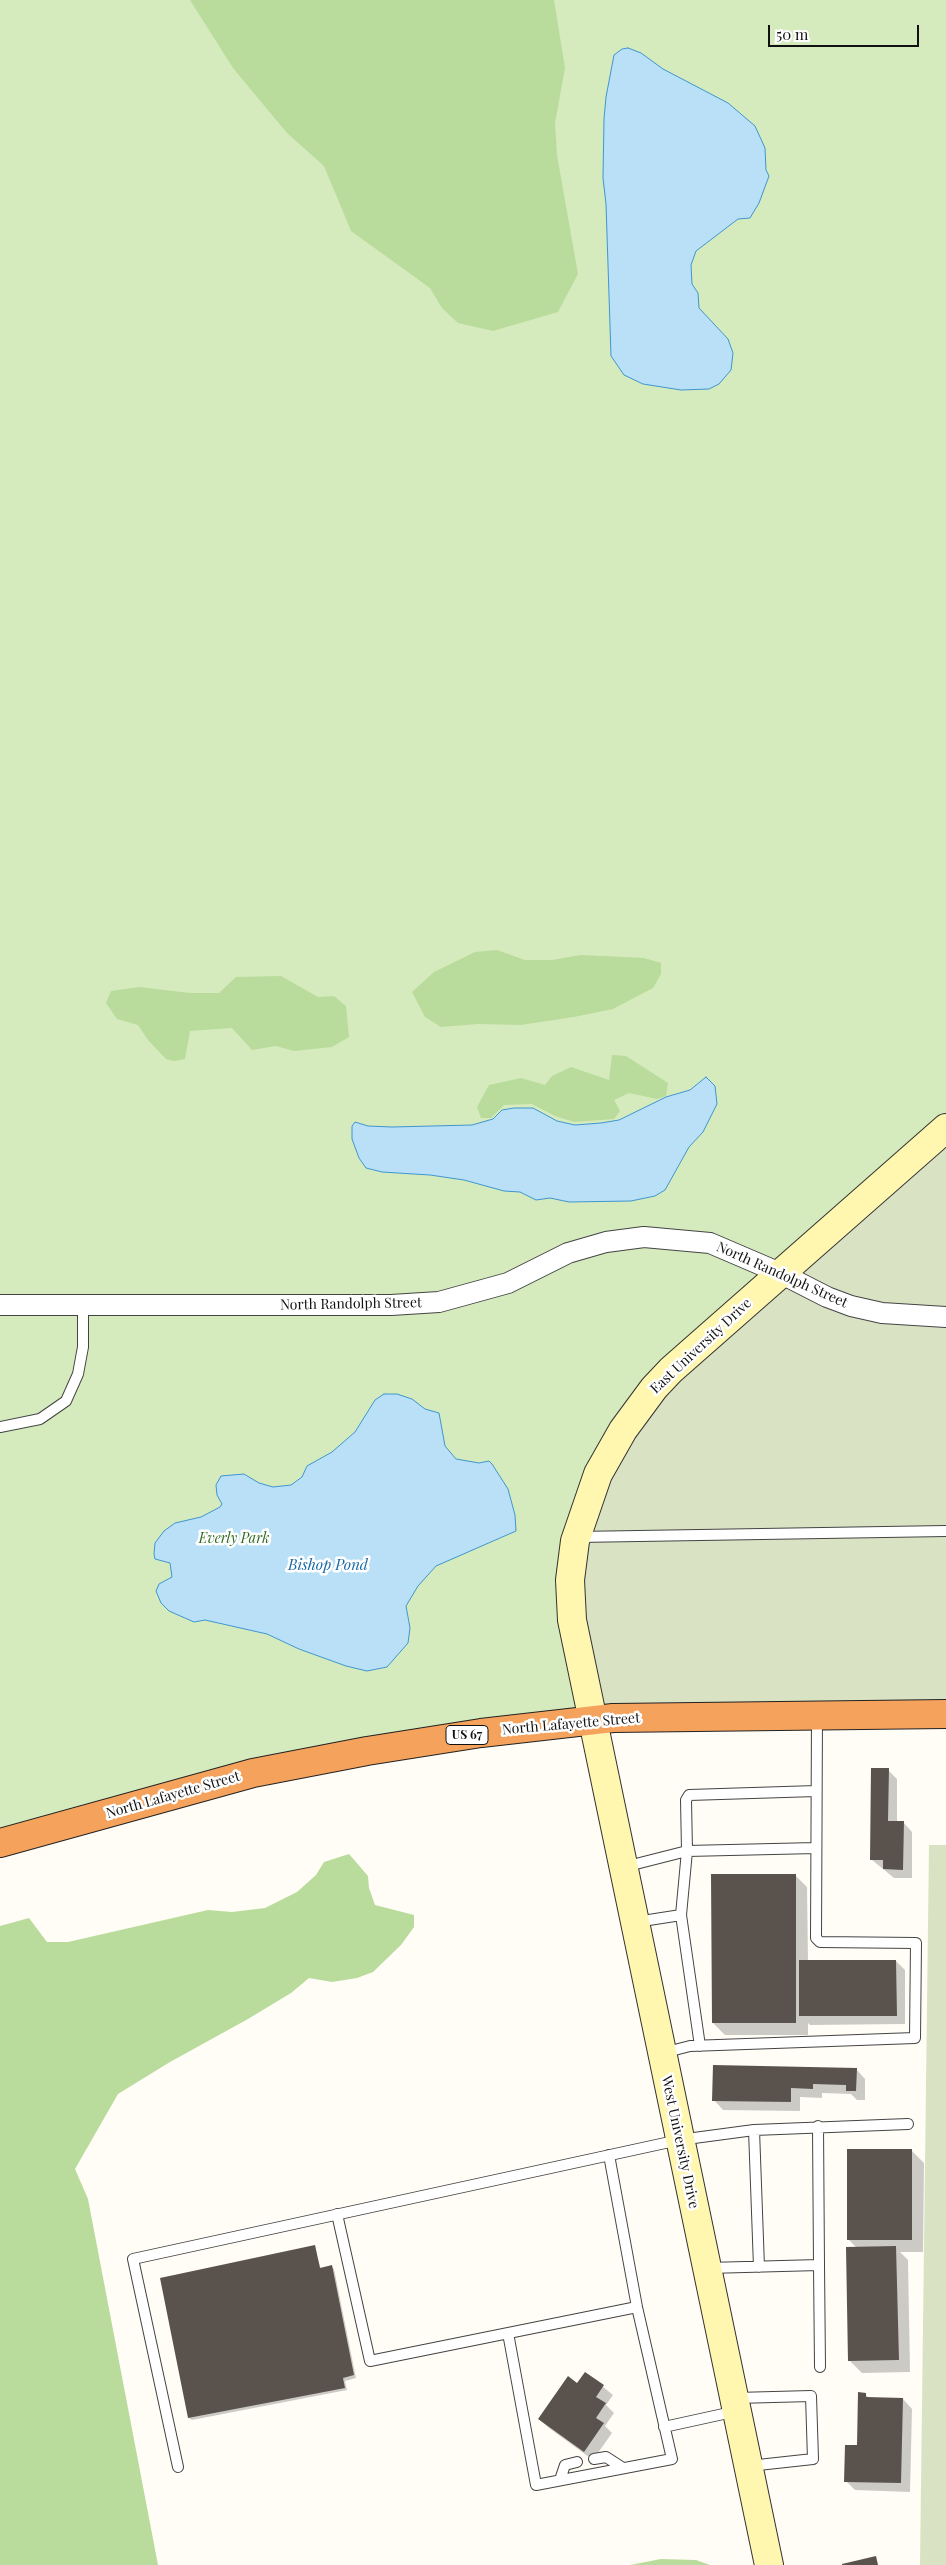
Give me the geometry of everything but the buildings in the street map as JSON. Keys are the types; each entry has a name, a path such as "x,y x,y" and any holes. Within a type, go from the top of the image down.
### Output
{"highway":[{"name":"North Lafayette Street","path":"0,1843 253,1773 412,1744 591,1719 946,1714"}],"street":[{"name":"East University Drive","path":"591,1719 572,1620 570,1580 576,1537 598,1474 638,1408 671,1370 946,1128"},
{"name":"North Randolph Street","path":"0,1306 391,1306 438,1302 508,1283 568,1253 606,1242 644,1236 710,1243 851,1306 882,1313 946,1317"},
{"name":"West University Drive","path":"591,1719 769,2565"}],"lane":[{"path":"0,1427 40,1419 66,1401 79,1365 82,1347 83,1306"},
{"path":"576,1537 946,1531"},
{"path":"662,2053 700,2046 915,2038 916,1943 820,1942 816,1938 817,1715"},
{"path":"700,2046 681,1915 686,1851 686,1800 689,1795 816,1791"},
{"path":"622,1868 686,1851 816,1848"},
{"path":"634,1922 681,1915"},
{"path":"178,2467 133,2259 680,2140 754,2130 818,2126 908,2124"},
{"path":"818,2126 820,2367"},
{"path":"754,2130 759,2267"},
{"path":"508,2332 536,2485 672,2459 638,2307 609,2155"},
{"path":"337,2214 370,2361 638,2307"},
{"path":"706,2268 819,2265"},
{"path":"664,2427 735,2404 811,2396 813,2459 748,2466"},
{"path":"594,2459 606,2457 622,2468"},
{"path":"560,2480 565,2465 577,2462"}],"green space":[{"name":"Everly Park","path":"0,0 946,0 946,1128 591,1719 481,1733 0,1842"},
{"path":"190,0 554,0 565,68 555,123 557,155 578,274 558,312 493,331 458,323 442,308 430,288 351,231 324,166 287,133 233,68"},
{"path":"497,950 525,960 552,960 581,955 644,958 661,963 661,974 653,988 613,1009 574,1017 521,1025 478,1024 441,1027 425,1017 412,992 434,972 475,952"},
{"path":"281,976 318,997 334,996 346,1006 349,1037 332,1047 294,1051 276,1046 252,1050 232,1028 190,1031 185,1059 174,1061 166,1059 148,1040 138,1025 117,1019 106,1003 111,991 139,987 190,993 219,993 236,977"},
{"path":"612,1055 626,1056 668,1083 666,1096 657,1099 629,1093 614,1100 620,1111 614,1119 574,1122 555,1116 532,1104 504,1105 491,1118 481,1118 477,1107 489,1085 521,1078 545,1085 552,1076 571,1067 609,1080"},
{"path":"946,1128 946,1714 613,1718 586,1685 570,1580 623,1430"},
{"path":"929,1845 946,1845 946,2565 920,2565"},
{"path":"349,1854 368,1876 369,1888 375,1905 414,1915 414,1927 401,1945 373,1972 357,1978 332,1982 309,1978 291,1993 118,2094 75,2169 88,2199 158,2565 0,2565 0,1926 29,1918 47,1942 68,1942 208,1910 232,1912 265,1908 297,1892 316,1875 324,1862"},
{"path":"661,2559 696,2560 710,2565 630,2565"}],"water":[{"path":"628,48 641,53 663,69 728,103 755,126 765,148 766,170 769,176 759,203 750,218 738,219 696,251 691,265 692,284 698,293 699,308 728,339 733,353 731,370 719,384 709,389 681,390 643,384 624,375 611,356 606,204 603,178 604,119 614,55 622,49"},
{"path":"706,1077 715,1086 717,1104 703,1132 689,1147 665,1190 655,1196 631,1201 569,1202 550,1198 536,1200 520,1192 504,1191 464,1180 430,1175 382,1172 366,1168 359,1158 352,1139 352,1126 355,1122 368,1126 392,1127 472,1125 493,1119 502,1110 514,1108 533,1108 557,1121 575,1125 619,1120 666,1097 690,1090"},
{"name":"Bishop Pond","path":"384,1394 397,1394 412,1399 425,1409 439,1413 445,1446 456,1459 479,1463 489,1461 492,1464 508,1489 515,1515 516,1531 436,1566 418,1586 406,1606 410,1628 408,1643 387,1667 367,1671 346,1666 299,1649 267,1634 205,1620 194,1622 169,1611 161,1603 156,1591 159,1584 172,1577 170,1563 155,1559 155,1543 164,1531 175,1523 201,1517 220,1507 222,1504 217,1495 216,1485 221,1476 244,1474 259,1483 273,1487 291,1485 302,1477 307,1466 332,1452 355,1432 375,1400"}]}
